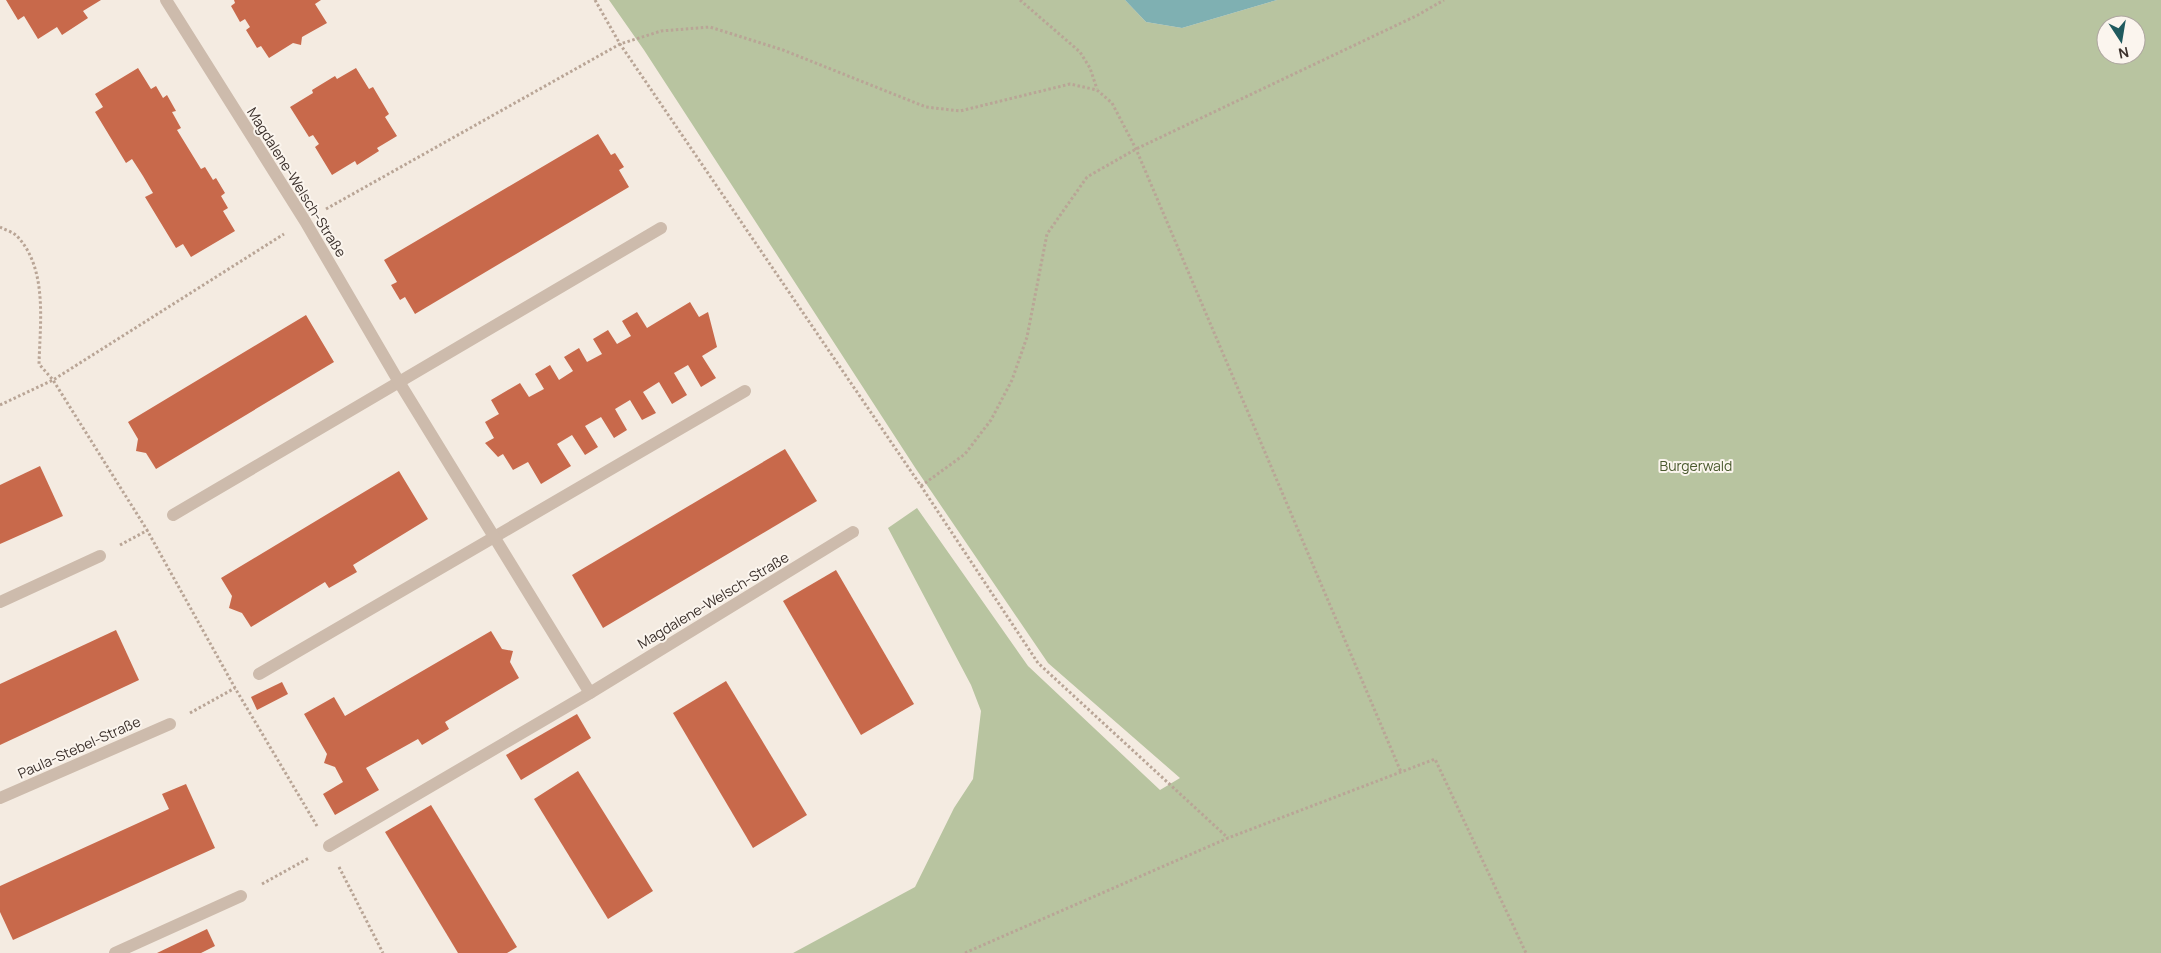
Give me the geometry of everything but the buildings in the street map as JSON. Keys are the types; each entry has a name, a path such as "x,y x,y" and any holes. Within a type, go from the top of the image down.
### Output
{"street":[{"name":"Magdalene-Welsch-Straße","path":"166,0 305,221 399,382 590,692"},
{"path":"174,515 661,228"},
{"path":"259,674 494,535 745,391"},
{"name":"Magdalene-Welsch-Straße","path":"329,846 590,692 853,532"},
{"path":"0,602 100,556"},
{"name":"Paula-Stebel-Straße","path":"0,798 170,724"},
{"path":"115,953 241,896"}],"path":[{"path":"595,0 620,44 921,486 1038,662 1228,838"},
{"path":"1020,0 1080,52 1090,68 1097,90"},
{"path":"921,486 965,454 992,420 1012,380 1027,337 1047,234 1087,177 1136,149 1418,15 1444,0"},
{"path":"620,44 661,30 710,27 783,50 926,107 960,111 1070,84 1097,90 1112,103 1136,149 1401,772"},
{"path":"0,227 17,236 35,266 40,308 40,364 53,380 147,530 235,688 329,846 383,953"},
{"path":"100,556 147,530"},
{"path":"170,724 235,688"},
{"path":"965,953 1228,838 1435,758 1526,953"},
{"path":"241,896 329,846"}],"green space":[{"name":"Burgerwald","path":"609,0 1125,0 1146,22 1182,28 1277,0 2161,0 2161,953 793,953 915,887 954,808 973,779 981,711 971,685 888,528 917,508 1028,666 1160,790 1180,778 1048,663 916,469 644,50"}],"water":[{"path":"1125,0 1277,0 1182,28 1146,22"}]}
